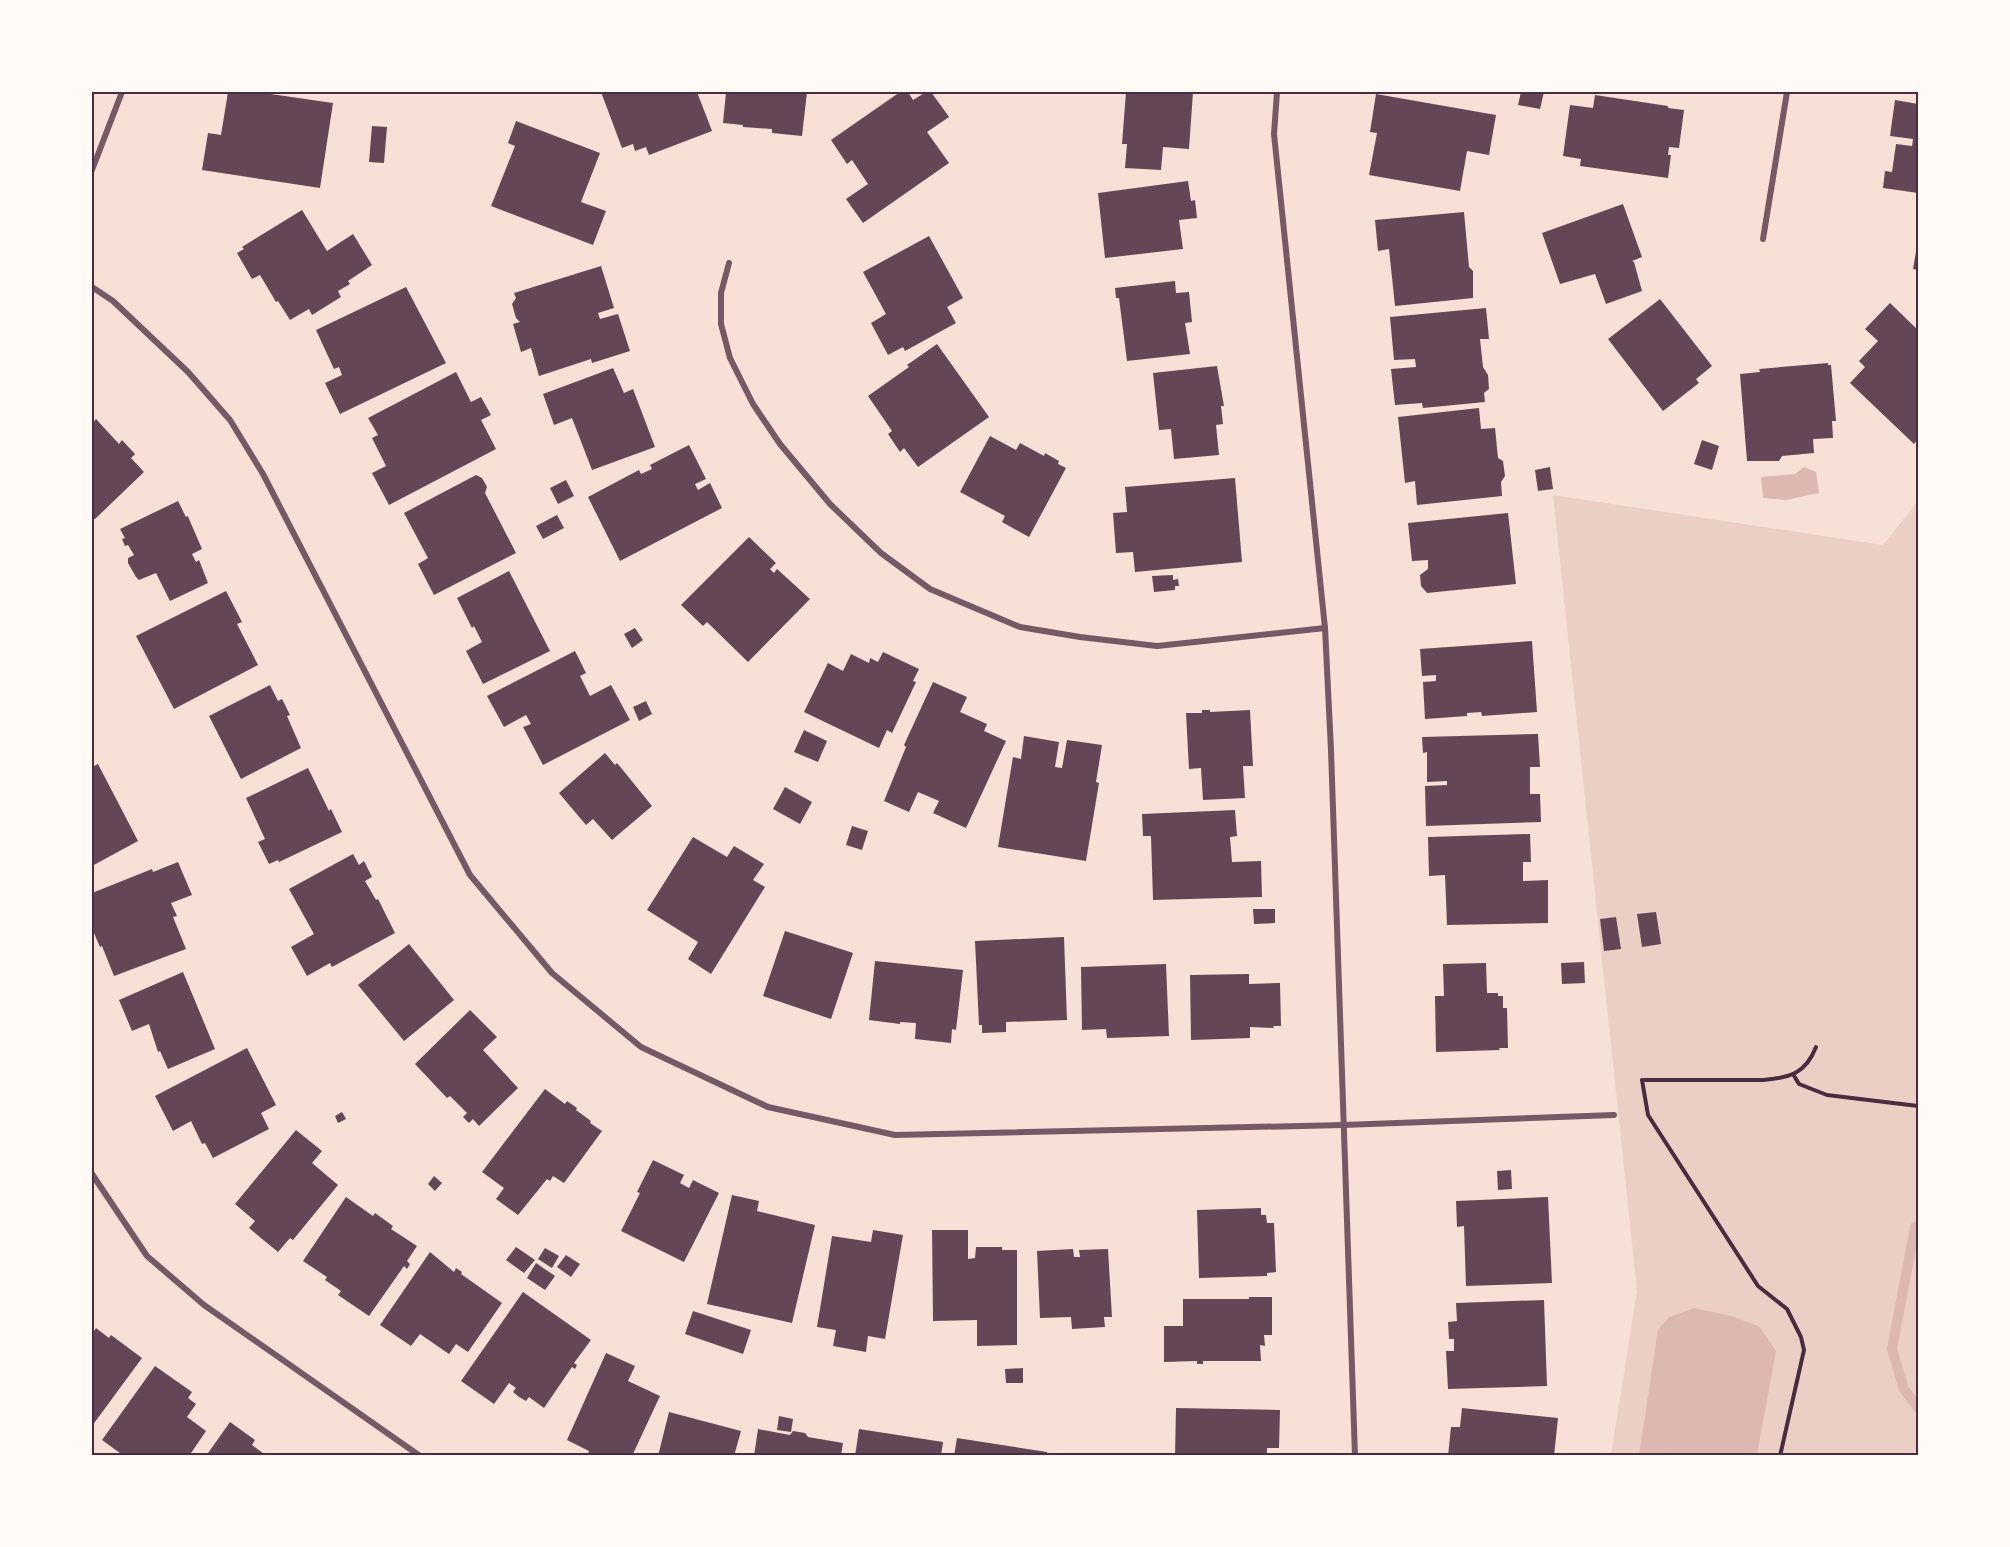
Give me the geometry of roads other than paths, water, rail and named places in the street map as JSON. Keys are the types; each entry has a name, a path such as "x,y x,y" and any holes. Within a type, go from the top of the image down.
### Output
{"street":[{"path":"92,170 122,92"},
{"path":"1277,92 1274,134 1325,628 1332,762 1355,1455"},
{"path":"1763,239 1786,92"},
{"path":"729,263 721,292 721,324 730,358 753,404 780,444 830,504 881,553 930,589 1020,627 1158,646 1325,628"},
{"path":"92,287 113,301 188,372 230,420 263,474 470,875 552,973 641,1047 768,1107 895,1135 1343,1125 1614,1115"},
{"path":"92,1174 147,1256 204,1305 420,1455"}],"waterway":[{"path":"1915,1227 1892,1349 1904,1389 1918,1408"}]}
